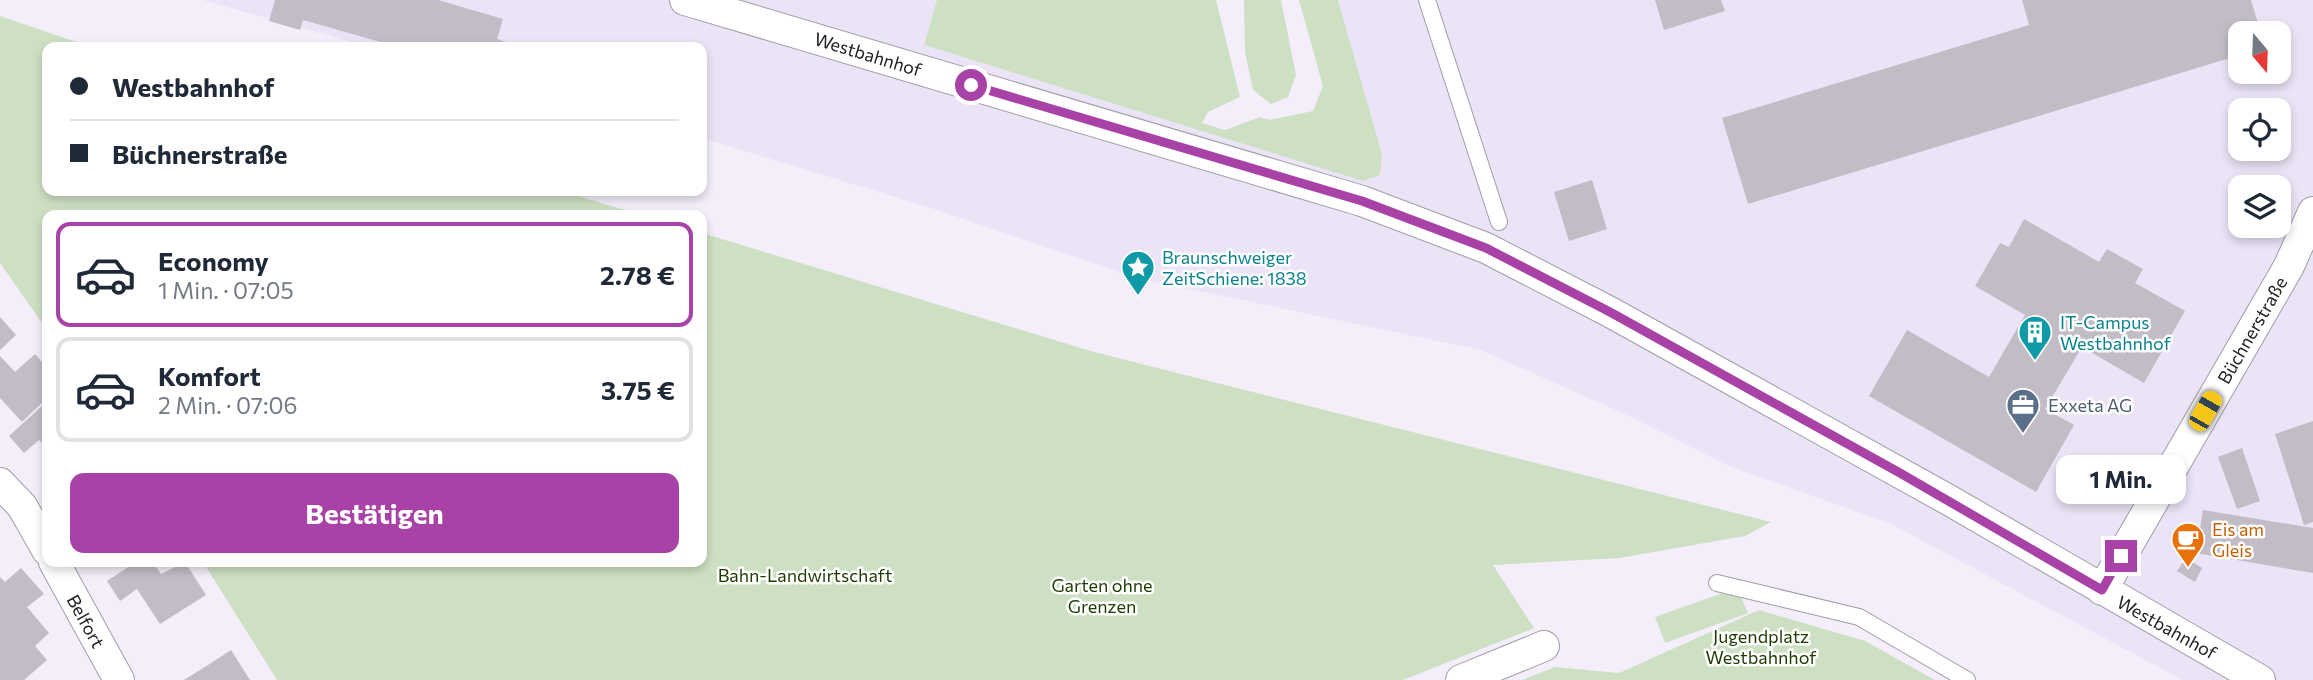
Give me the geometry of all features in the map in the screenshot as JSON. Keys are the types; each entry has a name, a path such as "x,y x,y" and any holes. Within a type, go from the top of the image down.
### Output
{"street":[{"name":"Westbahnhof","path":"685,0 1362,201 1486,248 1610,312 1861,452 2260,680"},
{"name":"Büchnerstraße","path":"2102,590 2289,266 2313,212"},
{"path":"0,483 22,506 42,541"},
{"name":"Belfort","path":"57,567 119,680"},
{"path":"1461,680 1544,646"}],"lane":[{"path":"1427,0 1499,222"},
{"path":"1717,583 1859,618 1967,680"}],"shaded area":[{"path":"202,0 937,0 924,45 1363,181 1382,154 1338,0 2313,0 2313,680 2183,680 1891,524 1729,466 1625,414 1481,350 1137,278 928,207 707,140 707,42 352,42"}],"green space":[{"path":"937,0 1216,0 1240,97 1208,112 1202,123 1225,130 1260,117 1270,120 1313,111 1323,86 1299,0 1338,0 1382,154 1380,175 1363,181 924,45"},
{"path":"1244,0 1281,0 1296,75 1288,97 1271,104 1253,90 1245,52"},
{"path":"0,16 76,42 42,42 42,196 578,196 625,210 42,210 42,323 0,263"},
{"path":"707,235 1094,352 1771,522 1745,536 1619,558 1493,565 1534,628 1403,680 277,680 206,567 707,567"},
{"path":"1737,588 1748,613 1665,643 1655,617"},
{"name":"Jugendplatz Westbahnhof","path":"1759,610 1865,641 1935,680 1522,680 1555,667 1619,673"}],"building":[{"path":"275,0 438,0 503,19 497,39 506,42 380,42 303,20 300,30 269,21"},
{"path":"1655,0 1721,0 1725,11 1664,30"},
{"path":"2022,0 2251,0 2257,21 2228,21 2228,59 1748,204 1722,118 2029,25"},
{"path":"1592,180 1607,229 1569,241 1554,192"},
{"name":"IT-Campus Westbahnhof","path":"2024,219 2099,262 2107,249 2143,269 2135,283 2185,311 2144,383 2082,347 2045,409 2074,425 2036,492 1869,396 1907,330 1989,377 2025,315 1975,286 2000,243 2009,247"},
{"path":"0,317 16,335 0,350"},
{"path":"35,354 42,362 42,403 22,422 0,398 0,356 15,372"},
{"path":"42,406 42,443 39,440 24,453 9,436"},
{"path":"2313,421 2313,522 2304,525 2275,434"},
{"path":"2242,448 2260,501 2237,509 2218,457"},
{"path":"2203,510 2313,528 2313,573 2196,553"},
{"path":"2186,558 2202,568 2195,582 2177,571"},
{"path":"128,567 156,567 161,574 175,567 188,567 206,595 160,624 137,589 120,601 107,581"},
{"path":"21,568 44,594 27,607 49,633 35,646 47,660 24,680 0,680 0,577 5,582"},
{"path":"231,650 250,680 184,680 208,665"}],"place":[{"name":"Braunschweiger ZeitSchiene: 1838","path":"1138,297"},
{"name":"IT-Campus Westbahnhof","path":"2035,362"},
{"name":"Exxeta AG","path":"2023,435"},
{"name":"Eis am Gleis","path":"2188,569"}],"route":[{"path":"971,85 1362,201 1486,248 1610,312 1947,499 2102,590 2121,556"}],"park label":[{"name":"Bahn-Landwirtschaft","path":"805,575"},
{"name":"Garten ohne Grenzen","path":"1102,595"}]}
